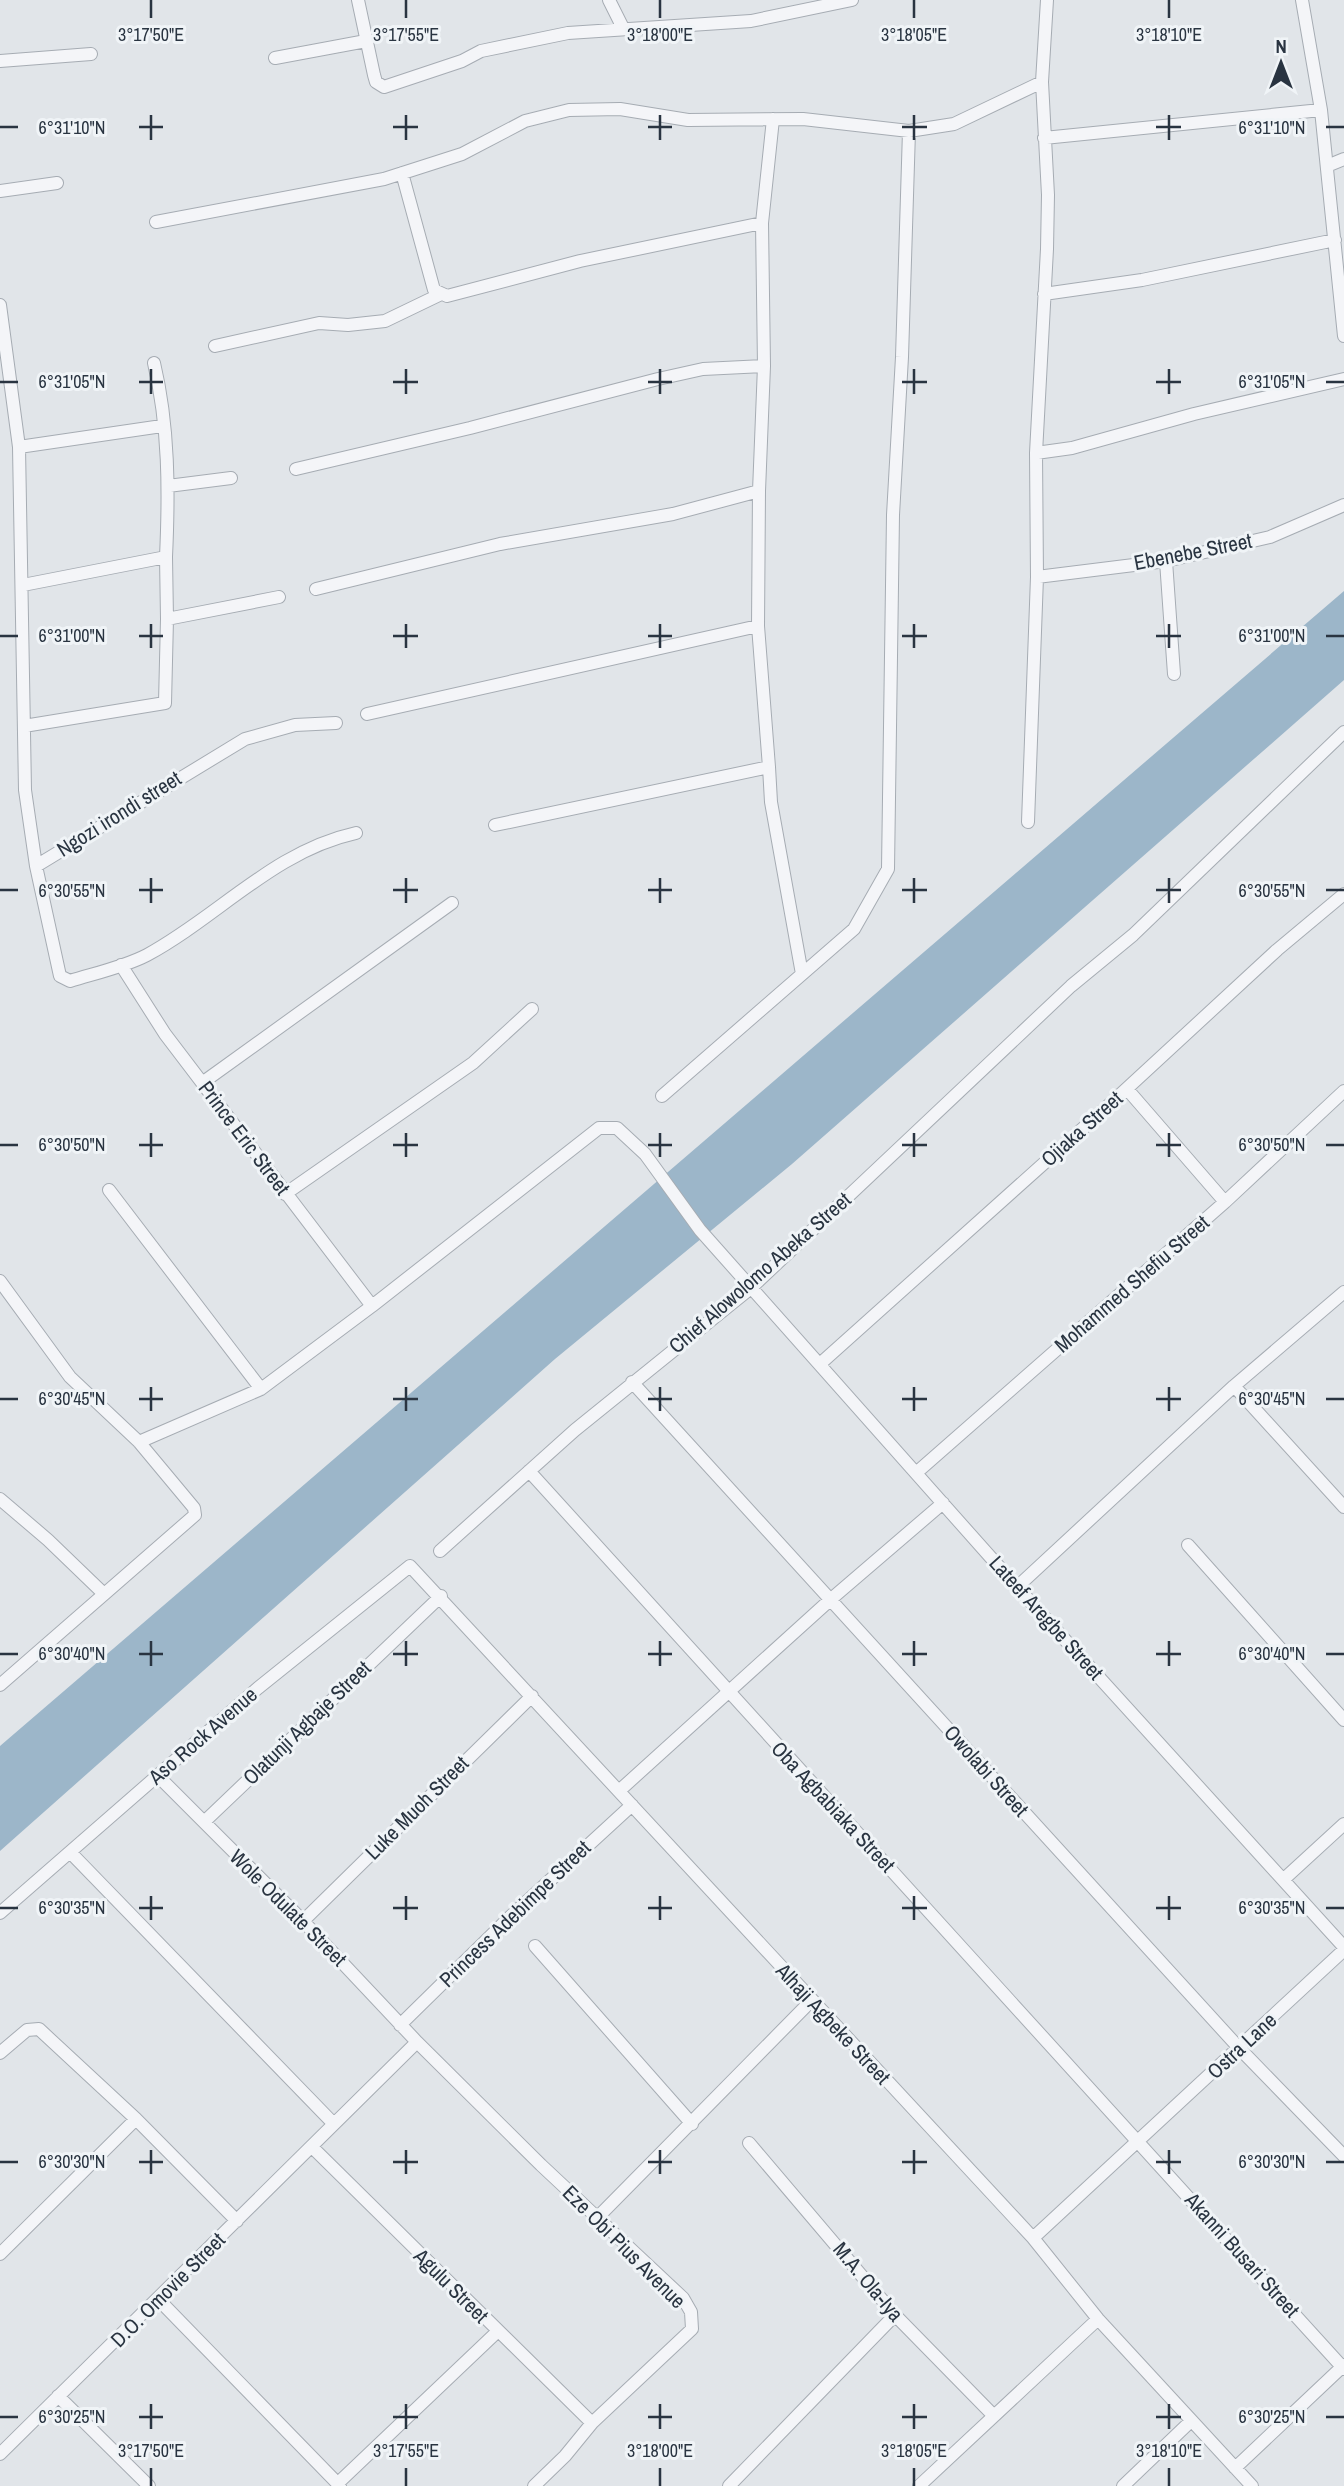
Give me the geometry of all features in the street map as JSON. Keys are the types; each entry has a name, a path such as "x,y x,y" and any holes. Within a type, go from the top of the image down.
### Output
{"street":[{"path":"358,0 376,82 384,87 463,61 481,51 568,33 751,21 821,2 852,0"},
{"path":"609,0 623,28"},
{"path":"1028,822 1037,577 1037,453 1048,195 1042,82 1047,0"},
{"path":"1302,0 1321,110 1343,299 1344,336"},
{"path":"275,58 366,41"},
{"path":"0,61 91,54"},
{"path":"156,222 402,173 462,154 525,121 569,110 613,108 699,121 774,119 909,131 954,124 1042,82"},
{"path":"1044,138 1321,110"},
{"path":"774,119 762,223 764,366 759,491 758,626 771,802 802,974"},
{"path":"662,1096 854,929 888,869 893,515 902,357 909,131"},
{"path":"1327,166 1344,159"},
{"path":"402,173 434,290 439,295"},
{"path":"0,191 57,183"},
{"path":"215,346 319,323 348,325 385,321 439,295 447,296 580,261 762,223"},
{"path":"1044,294 1142,280 1335,240"},
{"path":"0,305 19,447 25,790 36,866 60,976 70,981 146,956 261,875 327,840 356,834"},
{"path":"24,726 165,703 169,486 162,426 164,405 154,363"},
{"path":"296,469 703,369 764,366"},
{"path":"1037,453 1072,448 1194,414 1344,379"},
{"path":"19,447 162,426"},
{"path":"169,486 230,478"},
{"path":"316,589 500,544 673,514 759,491"},
{"name":"Ebenebe Street","path":"1037,577 1166,561 1270,537 1344,505"},
{"path":"23,585 166,557"},
{"path":"1166,561 1174,674"},
{"path":"167,619 279,597"},
{"path":"367,714 758,626"},
{"name":"Ngozi irondi street","path":"36,866 202,762 257,735 295,725 336,723"},
{"name":"Chief Alowolomo Abeka Street","path":"440,1551 632,1382 752,1287 1072,986 1133,936 1344,733"},
{"path":"495,825 769,767"},
{"name":"Ojiaka Street","path":"821,1363 1127,1089 1277,950 1344,894"},
{"path":"202,1083 452,903"},
{"name":"Prince Eric Street","path":"121,965 165,1034 372,1306"},
{"path":"285,1194 473,1063 532,1009"},
{"path":"1127,1089 1225,1202"},
{"name":"Mohammed Shefiu Street","path":"916,1473 1225,1202 1344,1091"},
{"name":"Lateef Aregbe Street","path":"139,1442 261,1389 372,1306 599,1128 617,1128 645,1154 700,1230 1344,1949"},
{"path":"109,1190 261,1389"},
{"path":"0,1280 70,1377 139,1442 194,1508 195,1515 0,1685"},
{"path":"1017,1587 1234,1386 1343,1296"},
{"name":"Owolabi Street","path":"632,1382 1240,2049 1344,2156"},
{"path":"1234,1386 1344,1507"},
{"name":"Oba Agbabiaka Street","path":"529,1471 1140,2141"},
{"path":"0,1499 103,1594"},
{"path":"620,1790 830,1600 943,1503"},
{"path":"1188,1545 1344,1720"},
{"name":"Alhaji Agbeke Street","path":"410,1566 441,1596 811,2001 1033,2238 1098,2319 1252,2486"},
{"name":"Aso Rock Avenue","path":"0,1913 258,1688 410,1566"},
{"name":"Olatunji Agbaje Street","path":"204,1822 441,1596"},
{"name":"Luke Muoh Street","path":"303,1921 532,1696"},
{"name":"Wole Odulate Street","path":"157,1775 303,1921 417,2042"},
{"name":"Princess Adebimpe Street","path":"400,2025 510,1917 632,1805"},
{"path":"1284,1879 1344,1824"},
{"path":"71,1852 332,2123"},
{"path":"535,1946 692,2124"},
{"name":"Ostra Lane","path":"1033,2238 1240,2049 1344,1949"},
{"path":"597,2218 811,2001"},
{"path":"0,2053 27,2030 39,2029 136,2119 237,2221"},
{"name":"D.O. Omovie Street","path":"0,2454 159,2300 312,2147 332,2123 417,2042"},
{"name":"Eze Obi Pius Avenue","path":"417,2042 683,2298 691,2312 692,2329 592,2423 534,2486"},
{"path":"0,2255 136,2119"},
{"name":"Akanni Busari Street","path":"1140,2141 1343,2367"},
{"name":"M.A. Ola-Iya","path":"749,2143 895,2315 994,2416"},
{"name":"Agulu Street","path":"312,2147 592,2423"},
{"path":"159,2300 338,2485 498,2331"},
{"path":"729,2486 895,2315"},
{"path":"919,2486 1098,2319"},
{"path":"1235,2468 1343,2367"},
{"path":"58,2396 149,2486"},
{"path":"1124,2486 1191,2421"}],"water":[{"path":"1344,591 1344,680 792,1164 555,1359 0,1851 0,1746"}]}
